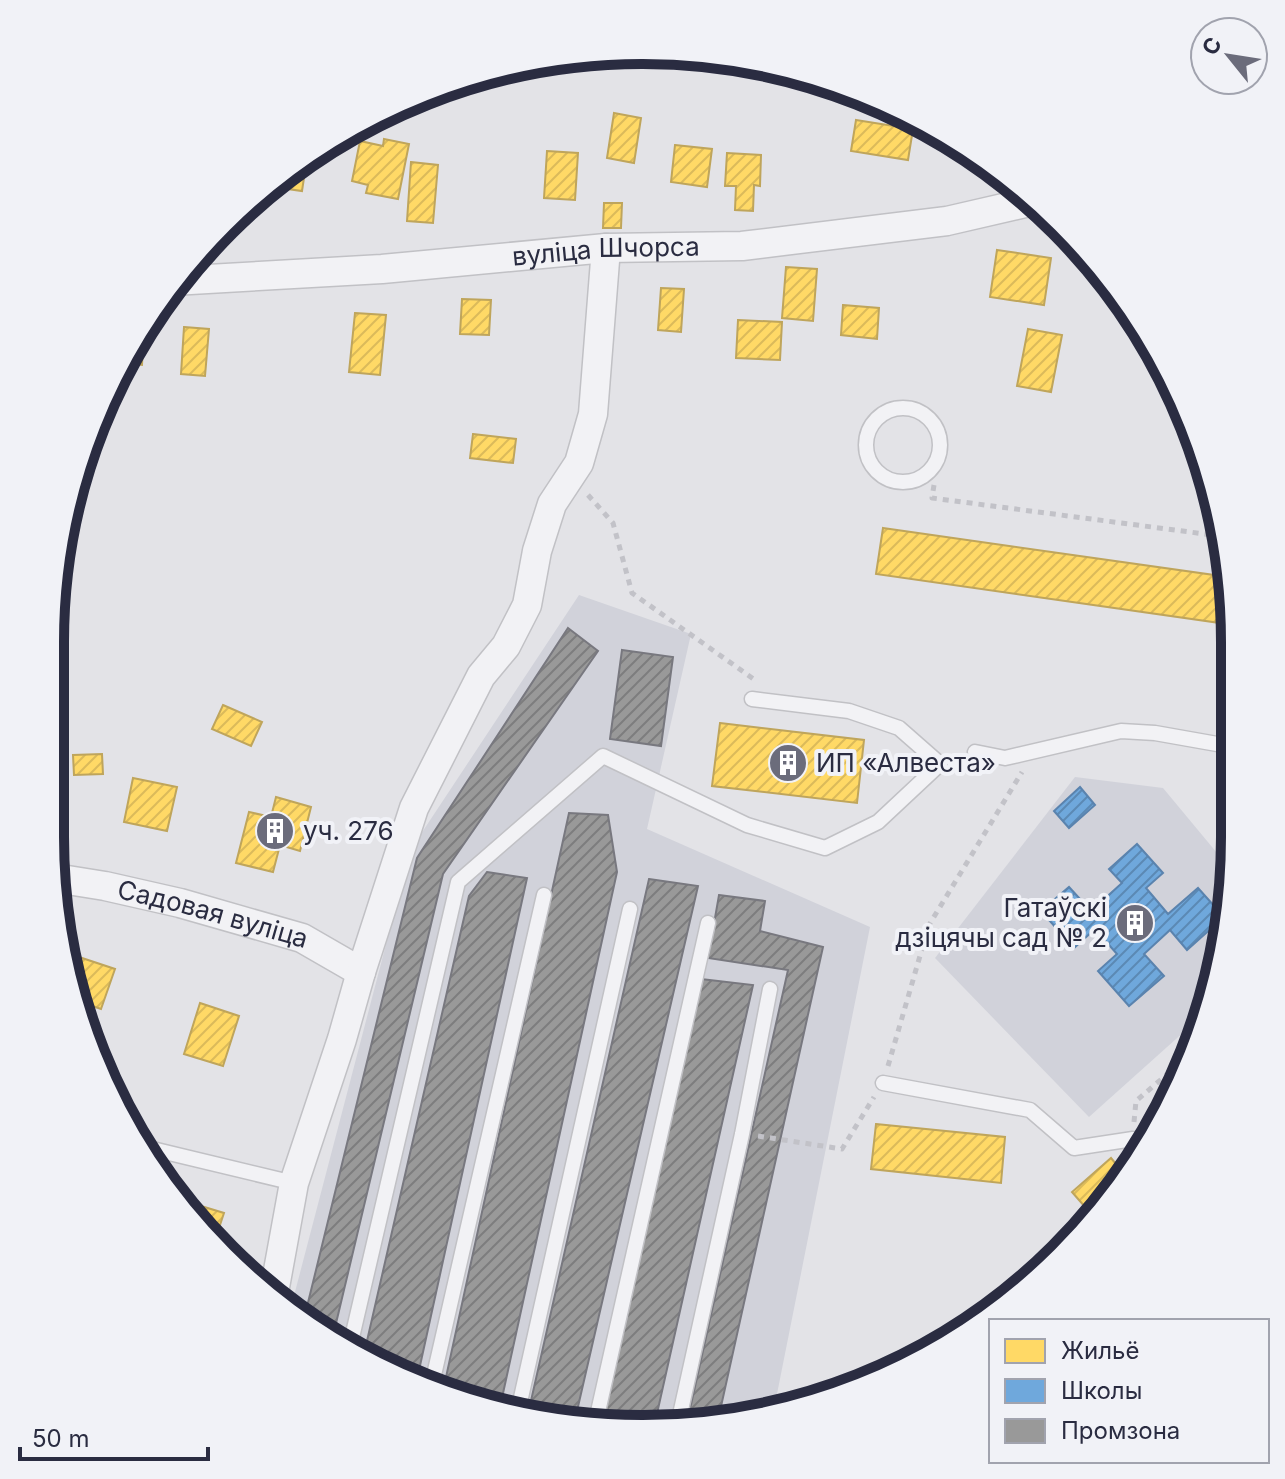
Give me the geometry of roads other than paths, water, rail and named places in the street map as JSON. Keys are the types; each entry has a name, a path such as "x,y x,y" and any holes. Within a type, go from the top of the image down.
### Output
{"street":[{"name":"вуліца Шчорса","path":"192,280 382,269 606,248 742,246 947,221 1020,204"},
{"path":"276,1283 294,1183 414,808 481,676 506,646 527,605 537,551 552,504 579,463 593,414 606,248"},
{"name":"Садовая вуліца","path":"66,880 180,903 302,938 361,972"}],"lane":[{"path":"909,408 923,413 937,431 940,443 937,459 930,470 918,479 906,482 888,479 878,472 867,456 869,430 877,418 888,411 909,408"},
{"path":"352,1337 458,882 603,756 747,825 825,848 878,822 940,764 899,728 849,711 752,699"},
{"path":"975,752 1005,758 1121,731 1155,733 1221,745"},
{"path":"434,1376 544,895"},
{"path":"520,1402 630,909"},
{"path":"598,1413 708,923"},
{"path":"680,1414 742,1134 770,989"},
{"path":"883,1083 1030,1110 1074,1148 1133,1143"},
{"path":"156,1150 294,1183"}],"place":[{"name":"ИП «Алвеста»","path":"788,763"},
{"name":"уч. 276","path":"275,831"},
{"name":"Гатаўскі дзіцячы сад № 2","path":"1135,923"}]}
